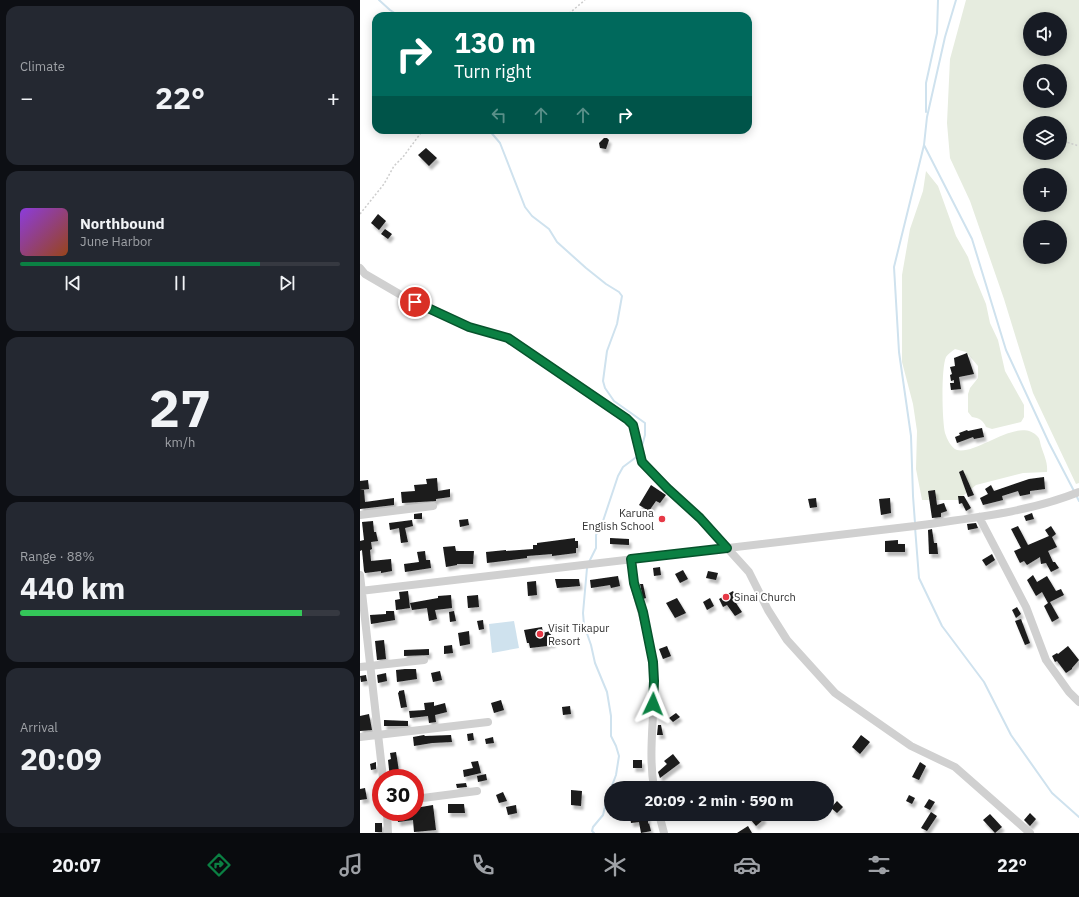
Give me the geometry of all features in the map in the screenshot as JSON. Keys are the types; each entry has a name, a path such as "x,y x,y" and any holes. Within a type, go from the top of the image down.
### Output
{"street":[{"path":"360,268 365,274 408,298 469,327 508,338 627,419 633,425 642,462 667,488 700,518 748,572 768,610 787,640 835,693 910,746 955,767 1030,833"},
{"path":"361,591 915,526 979,517 1042,504 1079,492"},
{"path":"360,515 433,506"},
{"path":"979,517 1026,607 1046,660 1069,692 1079,702"},
{"path":"631,559 634,583 643,612 653,662 654,681 651,747 653,781"},
{"path":"360,575 382,769"},
{"path":"360,667 424,660"},
{"path":"360,737 488,722"},
{"path":"424,798 477,791"},
{"path":"387,821 388,833"},
{"path":"661,821 664,833"}],"path":[{"path":"571,12 585,0"},
{"path":"360,214 384,184 394,166 420,134"},
{"path":"1067,142 1079,146"}],"shaded area":[{"path":"966,0 1079,0 1079,483 1076,484 1033,393 1004,299 970,201 950,158 947,123 950,59"},
{"path":"926,171 938,186 956,236 968,257 986,304 990,323 998,340 1005,371 1024,405 1024,417 1021,422 992,429 986,427 984,423 977,418 972,417 968,412 968,394 970,388 978,378 978,366 966,352 955,349 946,357 943,372 943,417 947,438 955,449 966,450 1020,430 1030,431 1039,439 1047,465 1047,472 1023,473 976,485 958,500 922,500 916,469 917,431 913,404 902,362 902,275 910,229 923,191"}],"water":[{"path":"514,621 519,648 492,653 489,624"}],"building":[{"path":"604,138 609,140 606,149 600,148 599,143"},
{"path":"426,148 437,158 429,166 418,155"},
{"path":"378,214 386,221 379,230 371,223"},
{"path":"385,229 392,234 388,239 381,234"},
{"path":"967,353 974,374 959,377 961,389 951,390 950,383 954,383 954,380 951,381 950,375 952,374 950,367 955,366 954,358"},
{"path":"982,428 984,437 974,439 973,437 957,443 955,437 960,435 959,433 967,430"},
{"path":"963,470 974,495 968,497 959,472"},
{"path":"1044,477 1045,489 1030,491 1030,494 1020,496 1018,491 1002,496 1003,500 983,505 980,498 988,494 985,489 991,485 994,491 1029,479"},
{"path":"437,478 438,491 450,489 450,497 436,499 436,501 402,503 401,492 415,491 414,485 427,484 426,479"},
{"path":"368,480 369,489 360,490 360,481"},
{"path":"651,485 666,495 660,503 656,501 649,511 639,505"},
{"path":"360,490 364,490 365,502 394,498 394,505 360,509"},
{"path":"935,490 937,505 944,503 947,511 941,513 941,517 932,518 928,491"},
{"path":"958,496 964,496 971,508 966,511 962,503 959,504"},
{"path":"816,498 817,507 810,508 808,499"},
{"path":"890,498 891,513 881,515 879,499"},
{"path":"422,513 422,519 414,519 414,514"},
{"path":"1032,513 1034,519 1026,521 1024,516"},
{"path":"468,519 469,525 460,527 459,520"},
{"path":"412,520 413,526 405,528 408,542 401,543 399,528 390,530 389,523"},
{"path":"373,521 374,532 376,532 378,541 371,542 371,561 391,559 392,571 365,573 364,571 362,550 360,551 360,541 364,540 362,522"},
{"path":"976,523 978,528 968,530 967,524"},
{"path":"1018,526 1028,545 1049,536 1045,530 1051,526 1056,534 1052,537 1057,547 1048,551 1053,562 1055,562 1059,568 1051,572 1046,563 1041,564 1040,557 1027,565 1024,561 1020,563 1014,551 1021,548 1011,529"},
{"path":"932,529 934,543 937,543 938,554 929,554 928,530"},
{"path":"575,538 575,541 578,541 576,553 552,556 552,554 527,556 527,558 487,563 486,552 533,549 533,545 537,545 537,543"},
{"path":"610,538 629,539 629,545 610,544"},
{"path":"898,540 898,544 905,544 905,552 885,552 885,541"},
{"path":"455,546 456,551 474,551 473,564 457,564 446,567 443,547"},
{"path":"425,551 426,560 430,560 431,568 405,572 404,564 419,562 417,552"},
{"path":"992,554 995,560 986,566 982,560"},
{"path":"660,567 661,575 654,576 653,568"},
{"path":"683,570 688,579 680,583 675,574"},
{"path":"708,571 718,573 716,580 706,578"},
{"path":"1033,575 1037,582 1047,576 1056,591 1061,589 1064,595 1050,602 1059,618 1052,622 1044,606 1048,603 1042,592 1036,596 1027,580"},
{"path":"618,576 620,586 611,588 610,585 591,588 590,580"},
{"path":"555,579 579,579 580,586 557,588"},
{"path":"536,581 537,595 528,596 527,582"},
{"path":"640,584 643,584 646,598 643,599"},
{"path":"408,591 410,608 396,610 395,600 400,599 399,592"},
{"path":"733,591 737,598 734,600 742,612 735,616 727,605 723,607 719,599"},
{"path":"451,595 452,608 435,610 437,619 429,621 427,608 412,610 410,603 438,598 438,596"},
{"path":"478,595 479,607 468,608 467,596"},
{"path":"677,598 686,613 675,618 666,603"},
{"path":"710,598 714,606 707,610 703,602"},
{"path":"1017,607 1021,614 1016,618 1012,610"},
{"path":"386,611 394,611 395,620 371,624 370,615 386,614"},
{"path":"454,611 456,621 450,622 449,612"},
{"path":"1021,619 1030,643 1025,645 1015,621"},
{"path":"483,620 484,629 479,630 477,621"},
{"path":"542,627 543,633 550,631 553,644 530,648 529,643 527,643 524,630"},
{"path":"469,631 470,644 460,646 458,633"},
{"path":"384,640 386,659 377,660 375,641"},
{"path":"452,645 453,653 444,654 444,646"},
{"path":"667,646 671,656 663,659 659,649"},
{"path":"1068,646 1079,660 1072,669 1066,673 1057,661 1055,662 1052,656 1057,653 1058,654"},
{"path":"429,649 429,655 404,656 404,650"},
{"path":"416,669 417,679 397,682 396,670"},
{"path":"440,671 442,680 433,682 431,673"},
{"path":"386,673 387,681 378,683 377,675"},
{"path":"366,675 367,681 361,682 360,676"},
{"path":"404,690 407,707 401,708 398,693 399,691"},
{"path":"501,700 504,710 494,713 491,703"},
{"path":"434,702 434,706 445,703 447,712 435,715 436,722 429,723 428,716 410,718 409,711 425,710 424,703"},
{"path":"570,706 571,714 563,715 562,707"},
{"path":"676,713 680,717 673,722 669,718"},
{"path":"369,714 372,730 360,731 360,716"},
{"path":"384,720 408,721 408,726 384,726"},
{"path":"658,725 661,725 663,735 657,735"},
{"path":"473,733 474,740 468,741 467,734"},
{"path":"424,735 451,735 452,742 414,746 413,737"},
{"path":"861,735 870,742 860,754 852,747"},
{"path":"493,737 494,743 486,744 485,739"},
{"path":"396,752 399,769 389,769 388,760 391,759 390,753"},
{"path":"673,754 680,763 660,778 658,772 667,764 664,761"},
{"path":"633,760 642,760 642,768 633,768"},
{"path":"478,761 481,773 464,777 463,770 473,768 471,762"},
{"path":"376,762 376,769 371,770 370,764"},
{"path":"920,762 926,766 919,780 912,777"},
{"path":"486,774 487,780 478,782 477,776"},
{"path":"466,783 467,787 457,788 456,784"},
{"path":"365,788 367,799 360,800 360,789"},
{"path":"571,790 582,791 581,806 571,805"},
{"path":"503,792 507,801 499,803 496,795"},
{"path":"909,795 915,798 912,804 906,801"},
{"path":"929,799 935,802 930,810 924,807"},
{"path":"837,801 843,807 837,813 834,810 834,804"},
{"path":"448,804 464,804 465,813 448,813"},
{"path":"433,805 436,830 414,832 413,821 424,821 424,806"},
{"path":"516,805 517,813 508,815 506,807"},
{"path":"931,812 937,816 927,831 921,828"},
{"path":"1030,813 1036,819 1030,826 1024,820"},
{"path":"990,814 1002,827 995,833 983,820"},
{"path":"631,821 648,821 651,831 641,833 639,822 631,823"},
{"path":"752,821 762,821 756,826"},
{"path":"375,823 382,823 382,832 375,832"},
{"path":"748,826 752,833 737,833"}],"waterway":[{"path":"379,0 393,12"},
{"path":"926,112 926,83 937,33 938,0"},
{"path":"956,0 945,37 927,117 924,145 972,239 1006,350 1049,443 1074,491"},
{"path":"492,134 500,143 525,207 532,216 549,229 557,242 586,268 619,292 622,296 617,324 607,351 603,381 605,388 614,401 645,423 645,435 642,446"},
{"path":"915,523 911,436 899,352 894,267 924,145"},
{"path":"589,562 596,548 596,535 602,524 618,476 623,467 639,455"},
{"path":"1076,495 1079,501"},
{"path":"915,527 919,578 942,626 984,682 1011,735 1052,793 1079,817"},
{"path":"587,568 583,613 584,625 595,663 607,692 611,716 611,736 619,756 616,775 603,815 593,827 592,831 594,833"}],"place":[{"name":"Karuna English School","path":"662,519"},
{"name":"Sinai Church","path":"726,597"},
{"name":"Visit Tikapur Resort","path":"540,634"}],"route":[{"path":"415,302 469,327 508,338 627,419 633,425 642,462 667,488 700,518 727,548 631,559 634,583 643,612 653,662 653,704"}]}
